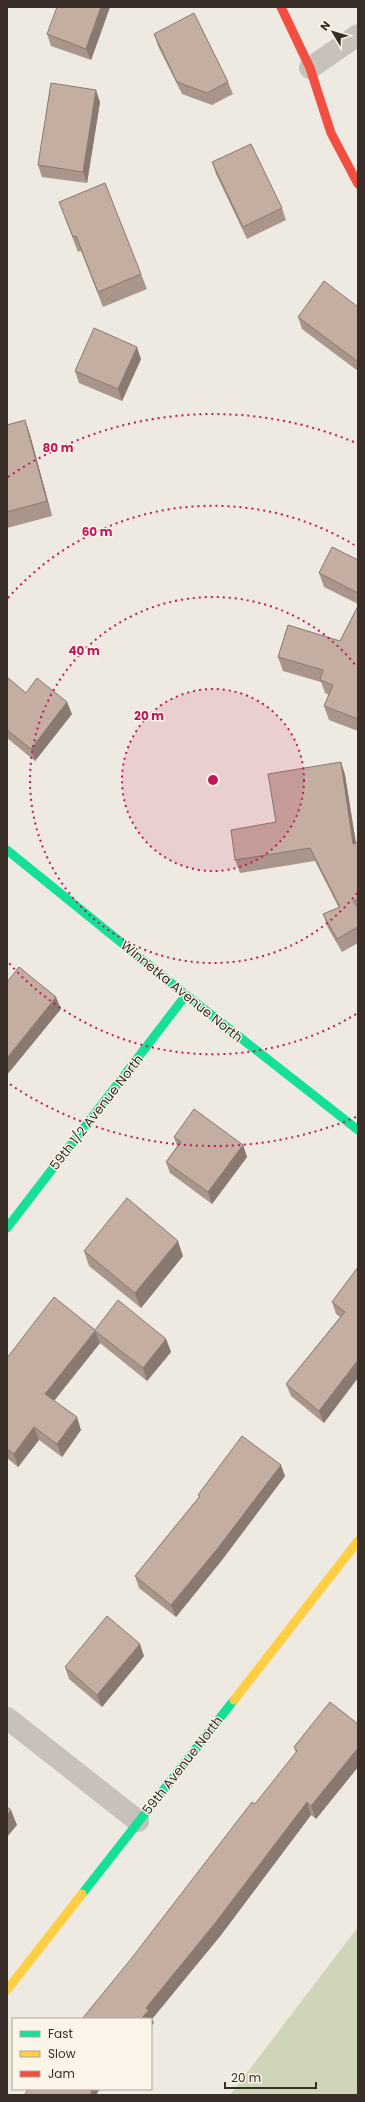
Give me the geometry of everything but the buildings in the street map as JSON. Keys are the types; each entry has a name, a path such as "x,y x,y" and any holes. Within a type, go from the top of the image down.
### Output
{"street":[{"path":"281,7 310,68 332,133 358,184"},
{"path":"310,68 358,35"},
{"name":"Winnetka Avenue North","path":"7,850 186,995 358,1130"},
{"name":"59th 1/2 Avenue North","path":"7,1228 186,995"},
{"name":"59th Avenue North","path":"7,1990 358,1541"},
{"path":"7,1718 138,1821"}],"green space":[{"path":"358,1927 358,2095 230,2095"}],"traffic: fast":[{"path":"7,850 186,995 358,1130"},
{"path":"7,1228 186,995"},
{"path":"82,1894 234,1700"}],"traffic: slow":[{"path":"234,1700 358,1541"},
{"path":"7,1990 82,1894"}],"traffic: jam":[{"path":"281,7 310,68 331,133 358,184"}]}
